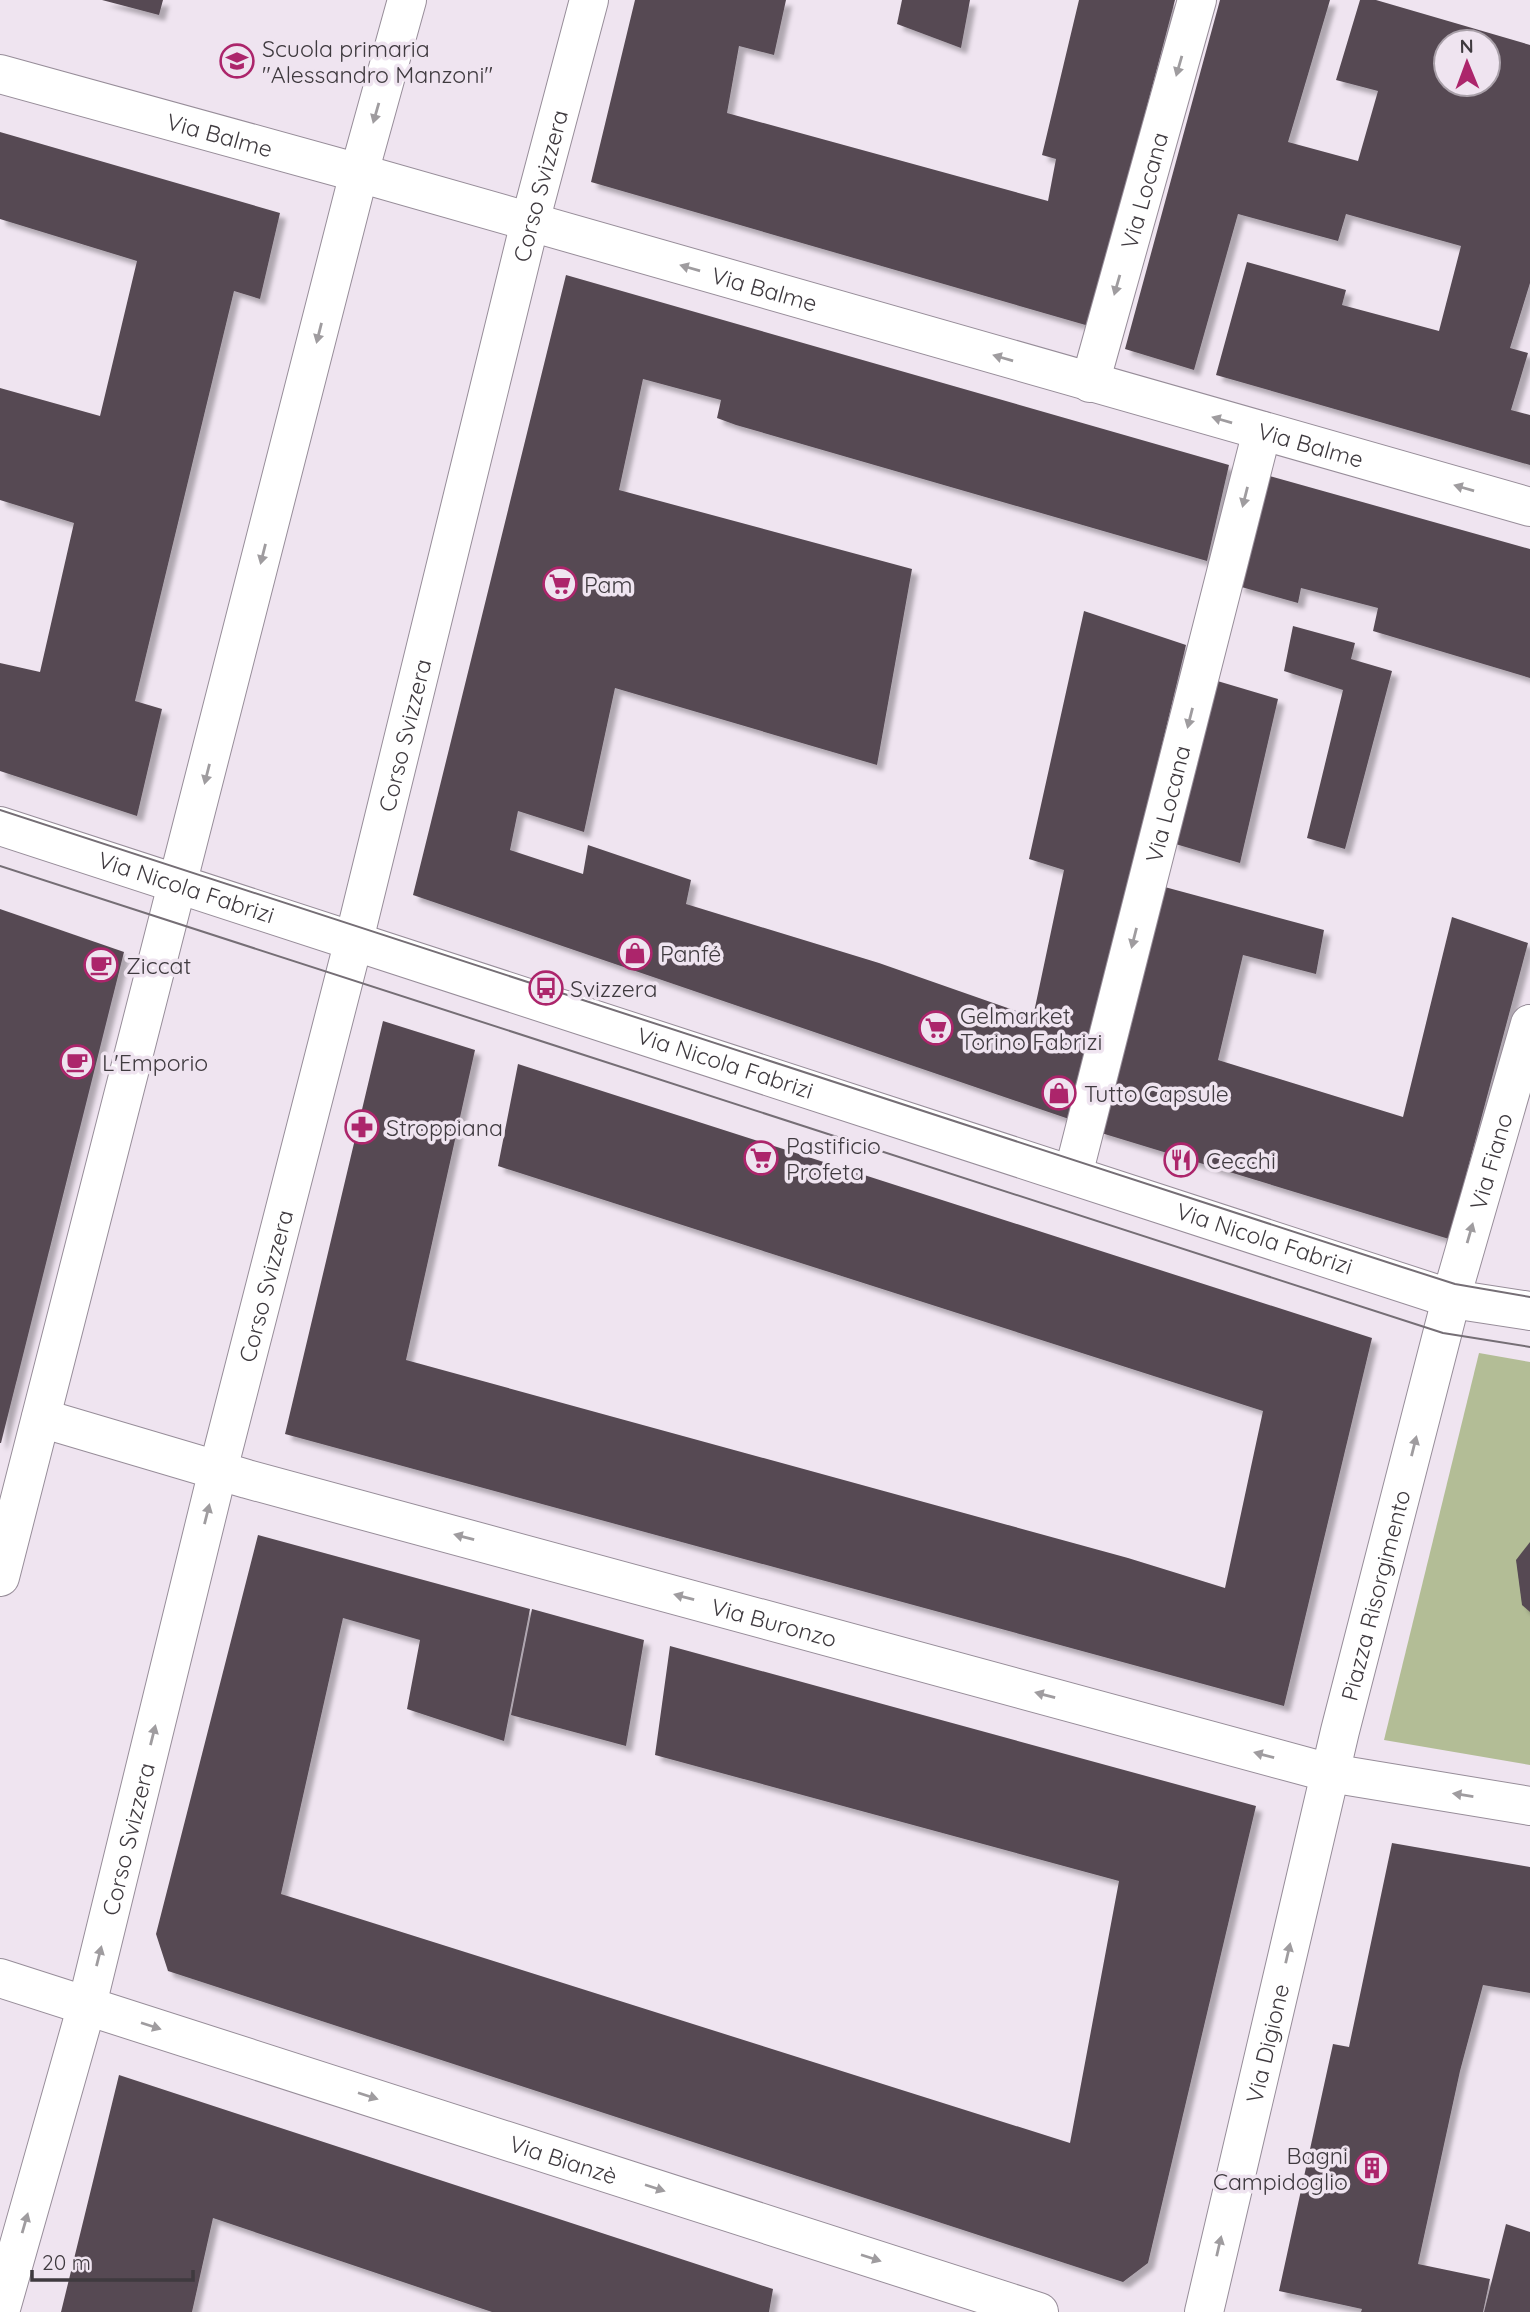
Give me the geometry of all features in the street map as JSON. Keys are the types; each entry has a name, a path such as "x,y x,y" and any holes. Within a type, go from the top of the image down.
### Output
{"street":[{"path":"0,1577 359,173 407,0"},
{"name":"Corso Svizzera","path":"0,2312 87,2005 218,1470 355,940 530,222 589,0"},
{"name":"Via Locana","path":"1090,383 1197,0"},
{"name":"Via Balme","path":"0,74 359,173 1530,507"},
{"name":"Via Locana","path":"1073,1175 1262,431"},
{"name":"Via Nicola Fabrizi","path":"0,826 1452,1298"},
{"name":"Via Fiano","path":"1452,1298 1530,1024"},
{"path":"1452,1298 1530,1311"},
{"name":"Piazza Risorgimento","path":"1330,1773 1452,1298"},
{"path":"41,1418 218,1470"},
{"name":"Via Buronzo","path":"218,1470 1330,1773"},
{"path":"1330,1773 1530,1806"},
{"name":"Via Digione","path":"1204,2312 1330,1773"},
{"path":"0,1978 87,2005"},
{"name":"Via Bianzè","path":"87,2005 1038,2312"}],"green space":[{"path":"1479,1353 1530,1362 1530,1765 1384,1740"}],"building":[{"path":"102,0 163,0 159,15"},
{"path":"635,0 786,0 774,55 739,46 727,113 1048,201 1056,159 1042,155 1079,0 1175,0 1089,326 591,182"},
{"path":"902,0 970,0 961,48 897,24"},
{"path":"1220,0 1330,0 1288,142 1358,161 1378,91 1336,80 1360,0 1376,0 1472,28 1432,28 1432,98 1502,98 1502,37 1530,45 1530,283 1510,348 1528,353 1511,410 1530,415 1530,465 1216,375 1247,262 1346,290 1342,305 1439,331 1461,246 1346,214 1338,241 1238,214 1194,370 1125,349"},
{"path":"0,132 280,213 260,299 234,291 135,701 162,709 137,816 0,771 0,663 40,672 74,523 0,500 0,388 100,416 137,261 0,219"},
{"path":"566,275 1229,465 1207,561 736,425 717,418 721,400 643,379 619,490 912,569 877,765 615,688 584,832 518,811 510,850 583,874 588,845 691,880 686,904 879,963 1033,1017 1064,870 1029,859 1084,611 1186,645 1072,1120 413,895"},
{"path":"1266,475 1530,549 1530,678 1373,631 1378,608 1301,588 1298,603 1238,586"},
{"path":"1293,626 1355,643 1351,659 1392,671 1345,849 1307,838 1343,690 1284,671"},
{"path":"1214,680 1278,699 1240,863 1172,843"},
{"path":"1161,886 1324,930 1316,974 1243,955 1218,1060 1403,1117 1452,917 1528,943 1449,1239 1098,1132"},
{"path":"0,909 124,952 1,1443 0,1443"},
{"path":"383,1021 475,1050 406,1360 1128,1558 1225,1588 1263,1411 498,1166 518,1064 1372,1338 1284,1706 285,1434"},
{"path":"258,1535 530,1609 504,1741 407,1709 420,1640 343,1618 281,1894 1070,2143 1119,1881 655,1755 670,1646 1256,1806 1148,2263 1123,2282 168,1971 156,1934"},
{"path":"1530,1542 1530,1612 1522,1605 1516,1560"},
{"path":"532,1609 644,1640 626,1746 511,1715"},
{"path":"1392,1843 1530,1867 1530,1993 1483,1985 1460,2071 1418,2264 1490,2279 1483,2312 1361,2312 1362,2309 1279,2291 1333,2044 1349,2047"},
{"path":"119,2075 773,2289 769,2312 492,2312 213,2218 192,2312 61,2312"},
{"path":"1506,2224 1530,2232 1530,2312 1484,2312"}],"tram line":[{"path":"0,810 1455,1284 1530,1297"},
{"path":"0,866 1443,1333 1530,1347"}],"place":[{"name":"Scuola primaria \"Alessandro Manzoni\"","path":"237,61"},
{"name":"Pam","path":"560,584"},
{"name":"Panfé","path":"635,953"},
{"name":"Ziccat","path":"101,965"},
{"name":"Svizzera","path":"546,988"},
{"name":"Gelmarket Torino Fabrizi","path":"936,1028"},
{"name":"L'Emporio","path":"77,1062"},
{"name":"Tutto Capsule","path":"1059,1093"},
{"name":"Stroppiana","path":"362,1127"},
{"name":"Pastificio Profeta","path":"761,1158"},
{"name":"Cecchi","path":"1181,1160"},
{"name":"Bagni Campidoglio","path":"1372,2168"}]}
